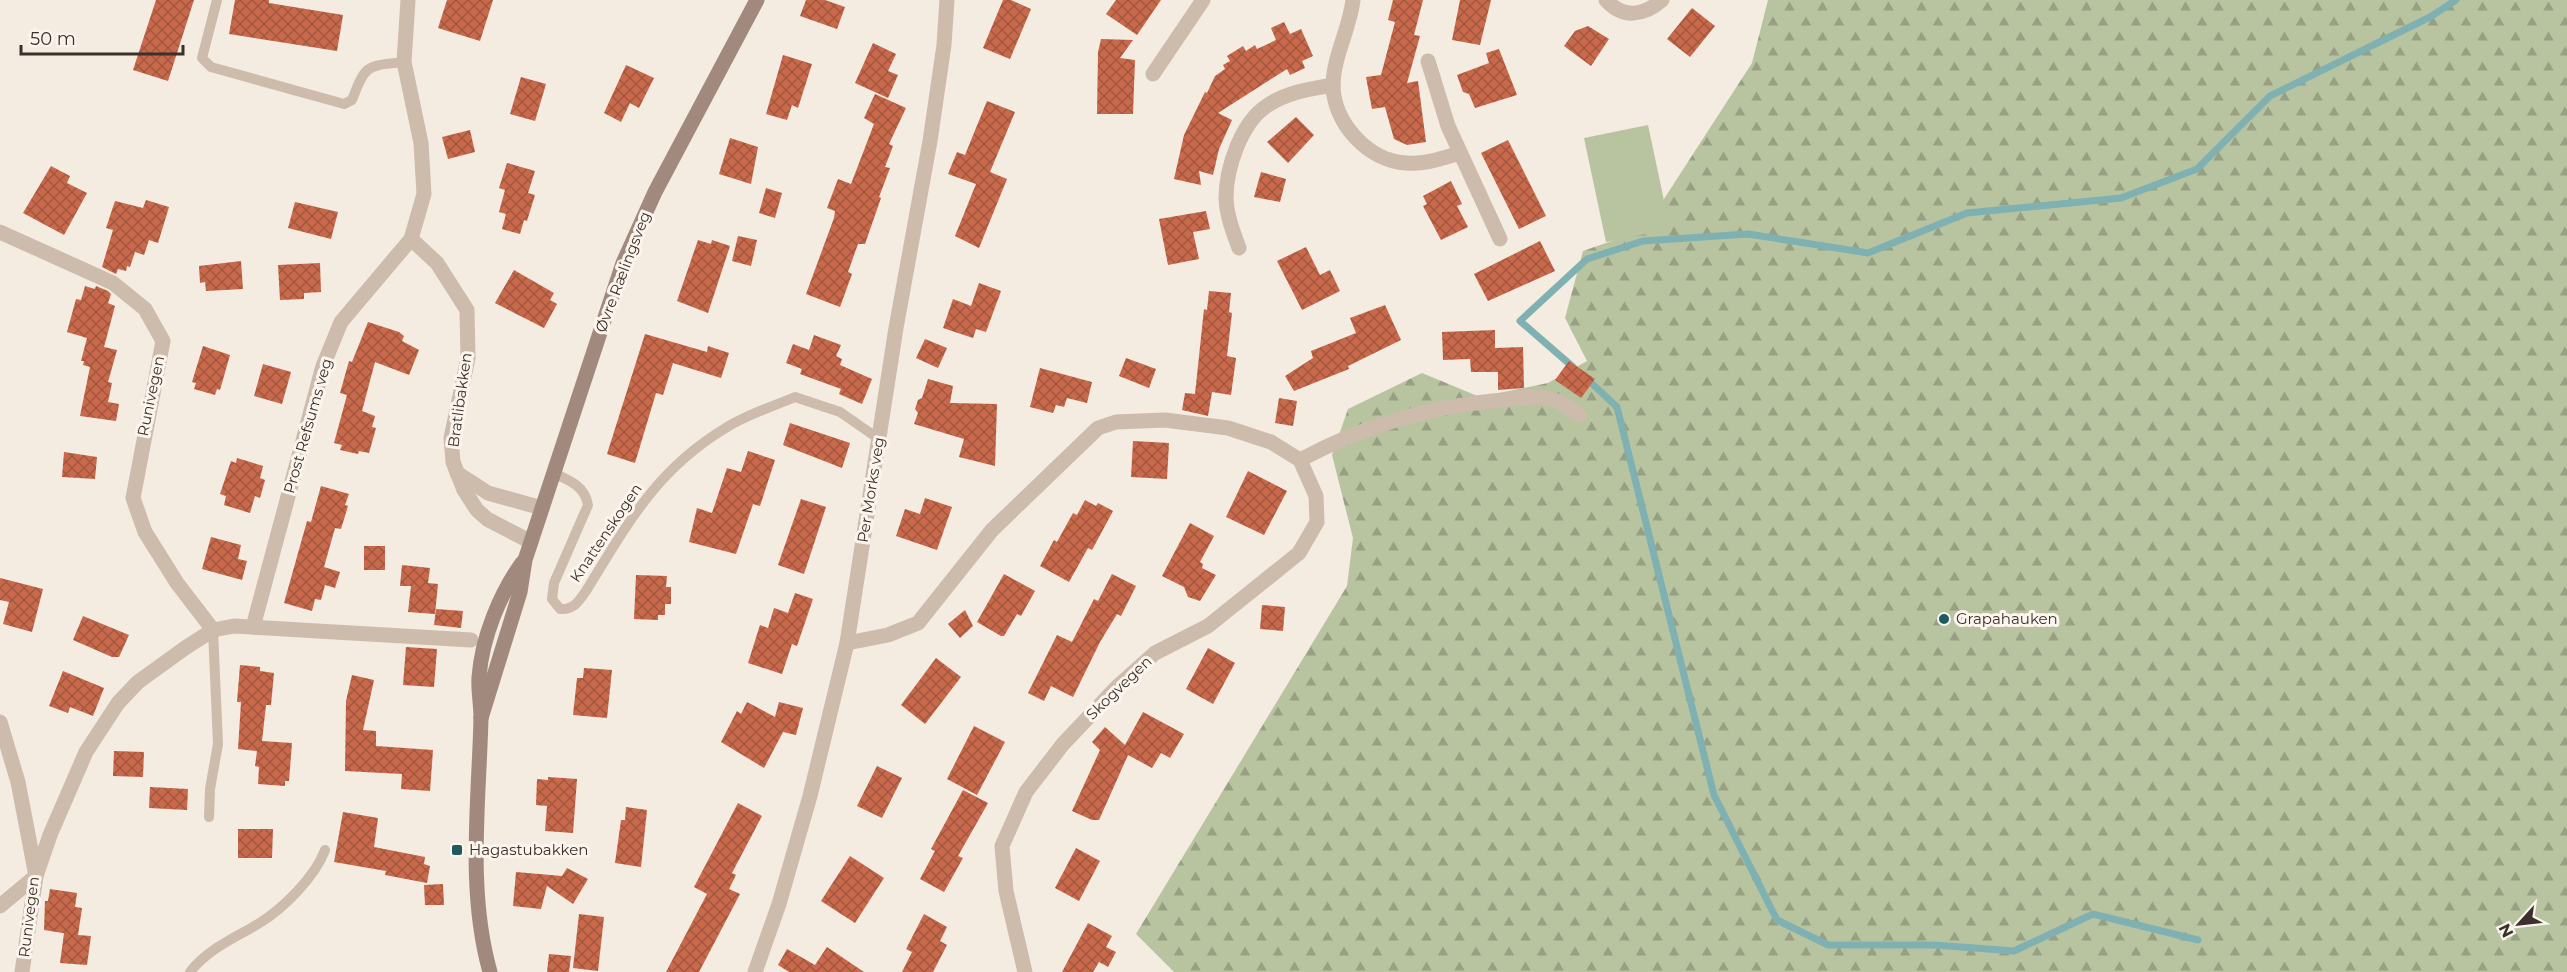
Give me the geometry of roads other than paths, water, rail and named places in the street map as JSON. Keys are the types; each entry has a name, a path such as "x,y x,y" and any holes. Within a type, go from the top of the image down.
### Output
{"main road":[{"name":"Øvre Rælingsveg","path":"490,972 483,940 478,890 477,831 481,718 520,592 525,560 611,296 638,230 757,0"}],"street":[{"name":"Prost Refsums veg","path":"253,627 323,366 342,322 411,239 424,194 421,143 404,62 408,0"},
{"name":"Per Morks veg","path":"755,972 810,796 847,643 935,109 944,45 947,0"},
{"path":"1153,74 1203,0"},
{"path":"1353,0 1333,85 1338,113 1351,133 1364,146 1389,161 1418,164 1460,153"},
{"path":"1606,0 1614,9 1629,14 1644,13 1662,0"},
{"path":"1428,61 1460,153 1500,239"},
{"path":"1239,248 1230,224 1226,199 1233,163 1251,119 1267,106 1294,92 1333,85"},
{"name":"Runivegen","path":"0,232 113,283 145,309 163,341 133,498 145,532 177,583 213,630"},
{"name":"Bratlibakken","path":"411,239 437,263 467,310 468,358 451,438 451,451 457,473 477,510 498,526 531,542"},
{"path":"847,643 888,635 918,623 992,530 1098,428 1116,422 1164,420 1228,428 1271,442 1300,460 1341,438 1399,419 1464,403 1536,397 1557,401 1580,415"},
{"name":"Skogvegen","path":"1025,972 1006,891 1002,846 1026,792 1063,744 1118,686 1148,660 1208,626 1299,553 1317,522 1316,496 1300,460"},
{"path":"457,473 488,493 542,508"},
{"path":"0,906 36,876 50,835 86,752 118,703 138,682 213,630 253,627 471,640"},
{"name":"Runivegen","path":"0,722 18,782 36,876 22,972"}],"lane":[{"path":"217,0 202,58 212,67 344,104 352,100 362,74 368,68 404,62"},
{"name":"Knattenskogen","path":"553,473 578,486 587,498 588,505 554,583 552,599 560,609 566,609 577,604 644,499 682,458 725,428 795,397 840,412 879,440"},
{"path":"209,817 210,789 218,744 213,630"},
{"path":"190,972 231,938 268,917 309,880 325,850"}],"waterway":[{"path":"1573,367 1520,321 1587,259 1643,241 1748,234 1868,253 1967,213 2121,198 2197,169 2270,96 2430,17 2456,0"},
{"path":"1586,378 1617,407 1714,795 1777,920 1828,945 1935,945 2014,951 2093,914 2198,940"}],"place":[{"name":"Grapahauken","path":"1944,619"},
{"name":"Hagastubakken","path":"457,850"}]}
